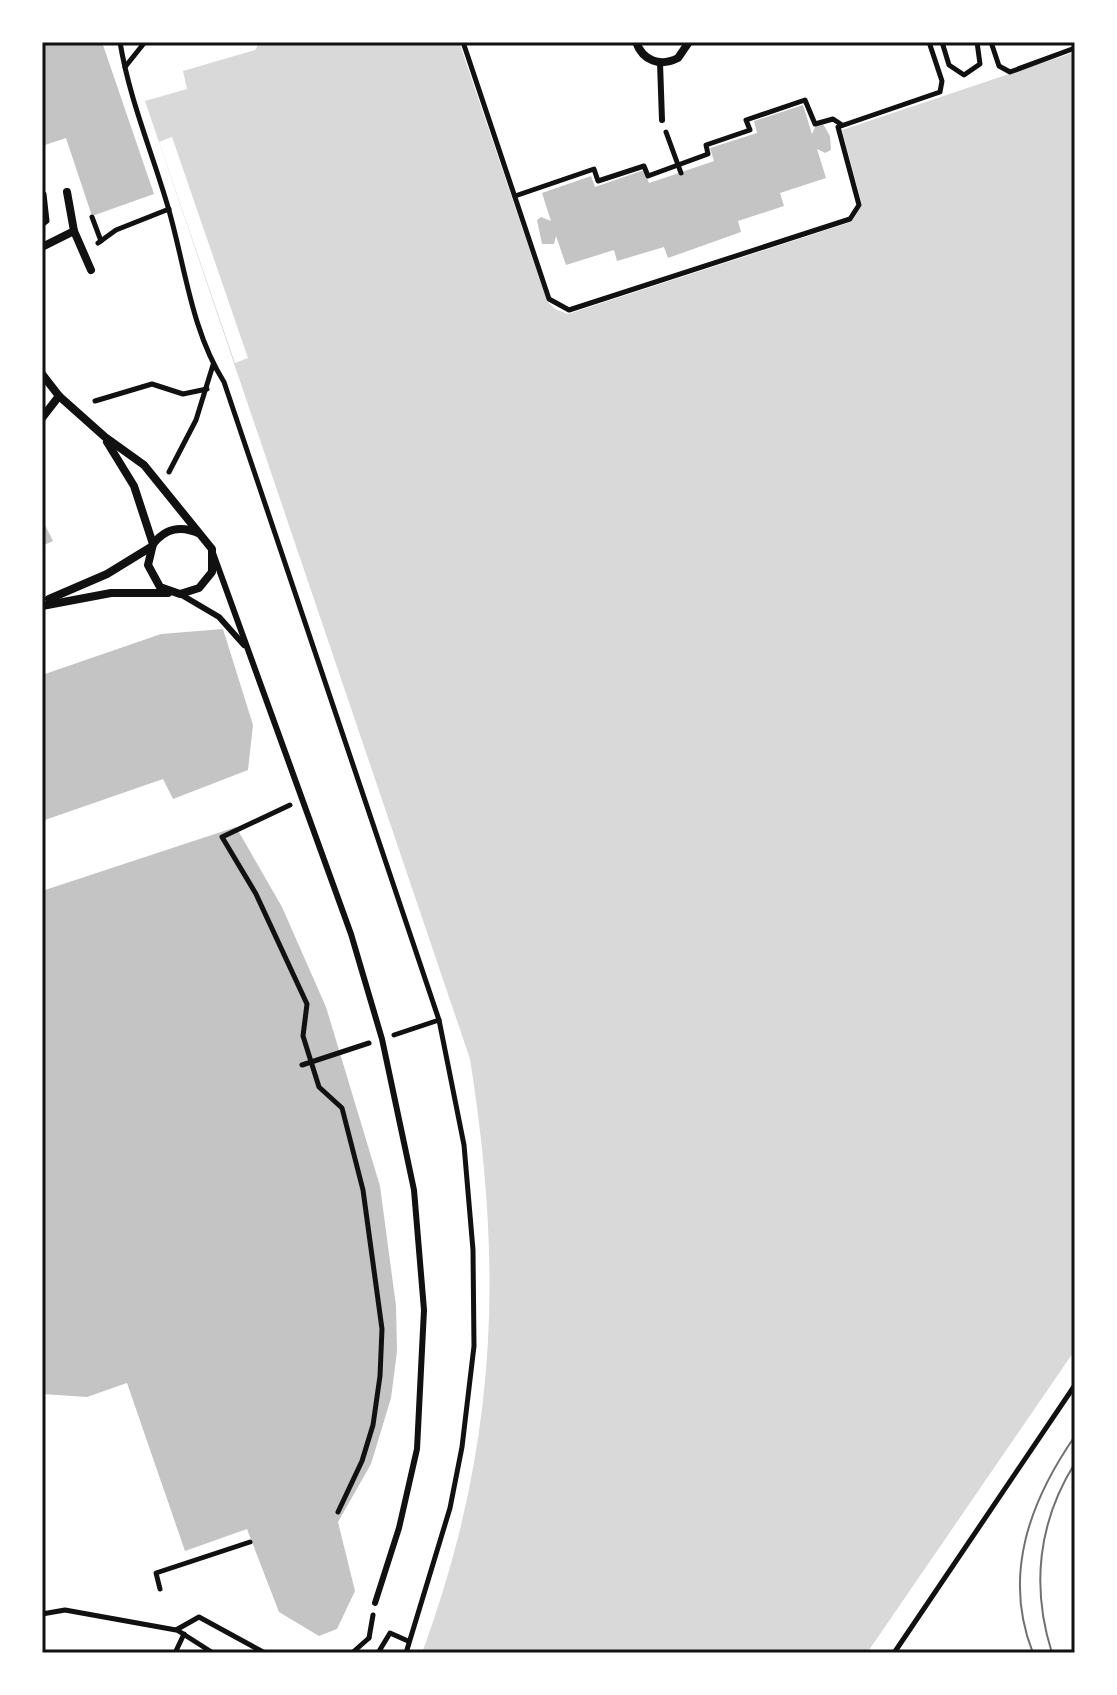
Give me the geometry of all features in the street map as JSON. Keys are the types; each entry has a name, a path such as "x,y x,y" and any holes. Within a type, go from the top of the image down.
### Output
{"street":[{"path":"636,42 644,56 660,63 678,58 689,42"},
{"path":"67,192 74,231 91,270"},
{"path":"42,247 74,231"},
{"path":"42,374 59,396 105,437 144,465 212,549 214,561 209,578 199,588 176,594 132,591 42,604"},
{"path":"42,418 59,396"},
{"path":"105,437 134,486 152,545 150,572 160,587 176,594"},
{"path":"42,604 107,574 171,530 185,528 200,534"}],"lane":[{"path":"660,63 662,120"},
{"path":"212,549 351,934 382,1039 414,1190 424,1310 417,1449 399,1528 375,1603"},
{"path":"176,594 225,622 251,659"}],"path":[{"path":"120,42 124,68 169,209 186,284 213,365 224,382 439,1020 464,1145 473,1250 474,1346 462,1447 450,1508 406,1653"},
{"path":"124,68 145,42"},
{"path":"463,42 549,299 562,309 575,310 850,219 859,205 838,127 940,92 942,81 929,42"},
{"path":"942,42 953,70 964,75 976,70 980,64 977,42"},
{"path":"991,42 999,66 1010,72 1075,48"},
{"path":"515,196 594,169 598,181 644,166 648,176 708,154 706,145 750,130 746,120 805,100 815,124 833,119 842,126"},
{"path":"662,120 681,173"},
{"path":"42,225 47,221 44,194"},
{"path":"116,230 169,209"},
{"path":"169,473 207,389 213,365"},
{"path":"95,401 152,384 183,394 207,389"},
{"path":"303,799 222,837 256,894 307,1004 303,1036 319,1087 342,1108 363,1190 382,1329 373,1425 362,1461 338,1512"},
{"path":"382,1039 439,1020"},
{"path":"302,1065 361,1046"},
{"path":"894,1653 1075,1385"},
{"path":"160,1589 156,1573 250,1542"},
{"path":"42,1614 65,1610 176,1630 213,1653"},
{"path":"176,1630 199,1617 265,1653"},
{"path":"378,1653 390,1633 408,1641"},
{"path":"175,1653 184,1634"},
{"path":"352,1653 369,1638 382,1646"}],"shaded area":[{"path":"260,42 459,42 547,301 555,309 568,314 851,222 862,205 842,130 1075,52 1075,1350 867,1653 422,1653 447,1577 466,1504 479,1431 487,1359 490,1287 487,1213 470,1059 145,101 187,89 183,71 255,50"}],"pier":[{"path":"172,137 248,358 235,363 159,142"}],"building":[{"path":"42,42 102,42 154,194 92,216 66,138 42,146"},
{"path":"803,105 812,134 816,125 823,124 830,136 831,150 825,153 817,149 826,178 780,193 784,206 738,221 741,232 668,258 664,247 617,261 614,250 566,265 556,236 554,244 542,244 537,220 541,217 551,221 542,193 591,176 595,187 644,170 649,183 667,177 714,161 710,148 757,133 754,121"},
{"path":"42,519 53,541 42,546"},
{"path":"223,629 253,725 248,770 173,799 163,779 42,821 42,675 161,634"},
{"path":"236,827 282,907 326,1007 380,1186 396,1306 397,1351 391,1398 371,1464 338,1522 355,1591 337,1629 319,1636 279,1612 247,1529 185,1551 127,1383 87,1397 42,1394 42,891"}],"tram line":[{"path":"1033,1653 1024,1624 1020,1595 1026,1540 1045,1486 1075,1436"},
{"path":"1052,1653 1042,1604 1042,1555 1053,1508 1075,1463"}]}
